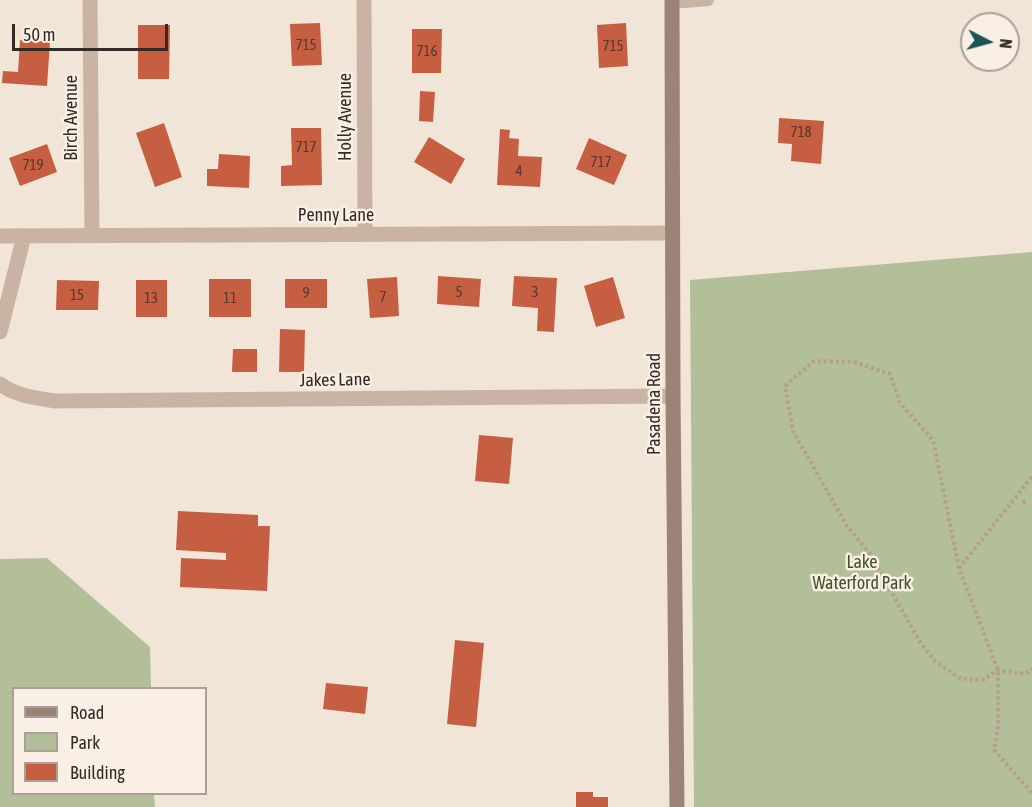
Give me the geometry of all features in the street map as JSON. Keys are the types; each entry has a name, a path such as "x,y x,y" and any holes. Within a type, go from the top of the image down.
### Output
{"main road":[{"name":"Pasadena Road","path":"672,1 677,807"}],"street":[{"name":"Birch Avenue","path":"90,0 92,236"},
{"name":"Holly Avenue","path":"364,0 365,234"},
{"name":"Penny Lane","path":"0,236 672,233"},
{"path":"0,332 24,236"},
{"name":"Jakes Lane","path":"0,384 8,391 55,401 673,396"}],"lane":[{"path":"672,1 708,0"}],"path":[{"path":"1032,669 1025,674 998,670 983,681 961,678 934,661 895,600 870,554 847,526 793,431 785,386 814,361 854,362 890,374 900,403 933,440 959,568 998,670 998,726 994,750 1032,793"},
{"path":"959,568 1032,477"}],"green space":[{"name":"Lake Waterford Park","path":"1032,252 1032,807 694,807 690,280"},
{"path":"47,558 150,647 151,687 12,687 12,795 154,795 155,807 0,807 0,559"}],"building":[{"path":"320,23 322,65 292,66 290,24"},
{"path":"626,23 628,66 599,68 597,25"},
{"path":"138,25 170,25 169,79 138,79"},
{"path":"412,29 442,29 441,73 412,73"},
{"path":"20,40 50,42 47,86 2,83 3,71 18,72"},
{"path":"420,91 435,92 433,122 419,121"},
{"path":"779,118 824,121 821,164 791,161 792,144 778,143"},
{"path":"164,123 182,177 155,187 136,133"},
{"path":"291,128 321,128 322,185 281,186 281,166 292,165"},
{"path":"500,129 510,130 509,138 519,139 518,156 542,157 540,187 497,185"},
{"path":"429,137 465,159 451,184 414,162"},
{"path":"589,138 627,155 614,185 576,169"},
{"path":"47,144 57,172 20,186 9,158"},
{"path":"219,154 250,156 249,188 207,186 207,169 218,169"},
{"path":"438,276 481,279 479,307 437,304"},
{"path":"514,276 557,278 554,332 537,331 538,308 512,306"},
{"path":"397,277 399,316 370,318 367,279"},
{"path":"613,277 625,318 596,327 584,286"},
{"path":"209,279 251,279 251,317 209,317"},
{"path":"285,279 327,279 327,308 285,308"},
{"path":"57,280 99,281 98,310 56,310"},
{"path":"136,280 167,280 167,317 136,317"},
{"path":"280,329 305,330 304,372 279,372"},
{"path":"233,349 257,349 257,372 232,372"},
{"path":"479,435 513,438 509,484 475,481"},
{"path":"178,511 258,515 258,526 270,526 267,591 180,587 181,558 226,560 226,553 176,550"},
{"path":"455,640 484,643 476,727 447,724"},
{"path":"326,683 368,687 365,714 323,709"},
{"path":"576,792 593,792 593,797 608,797 608,807 576,807"}]}
